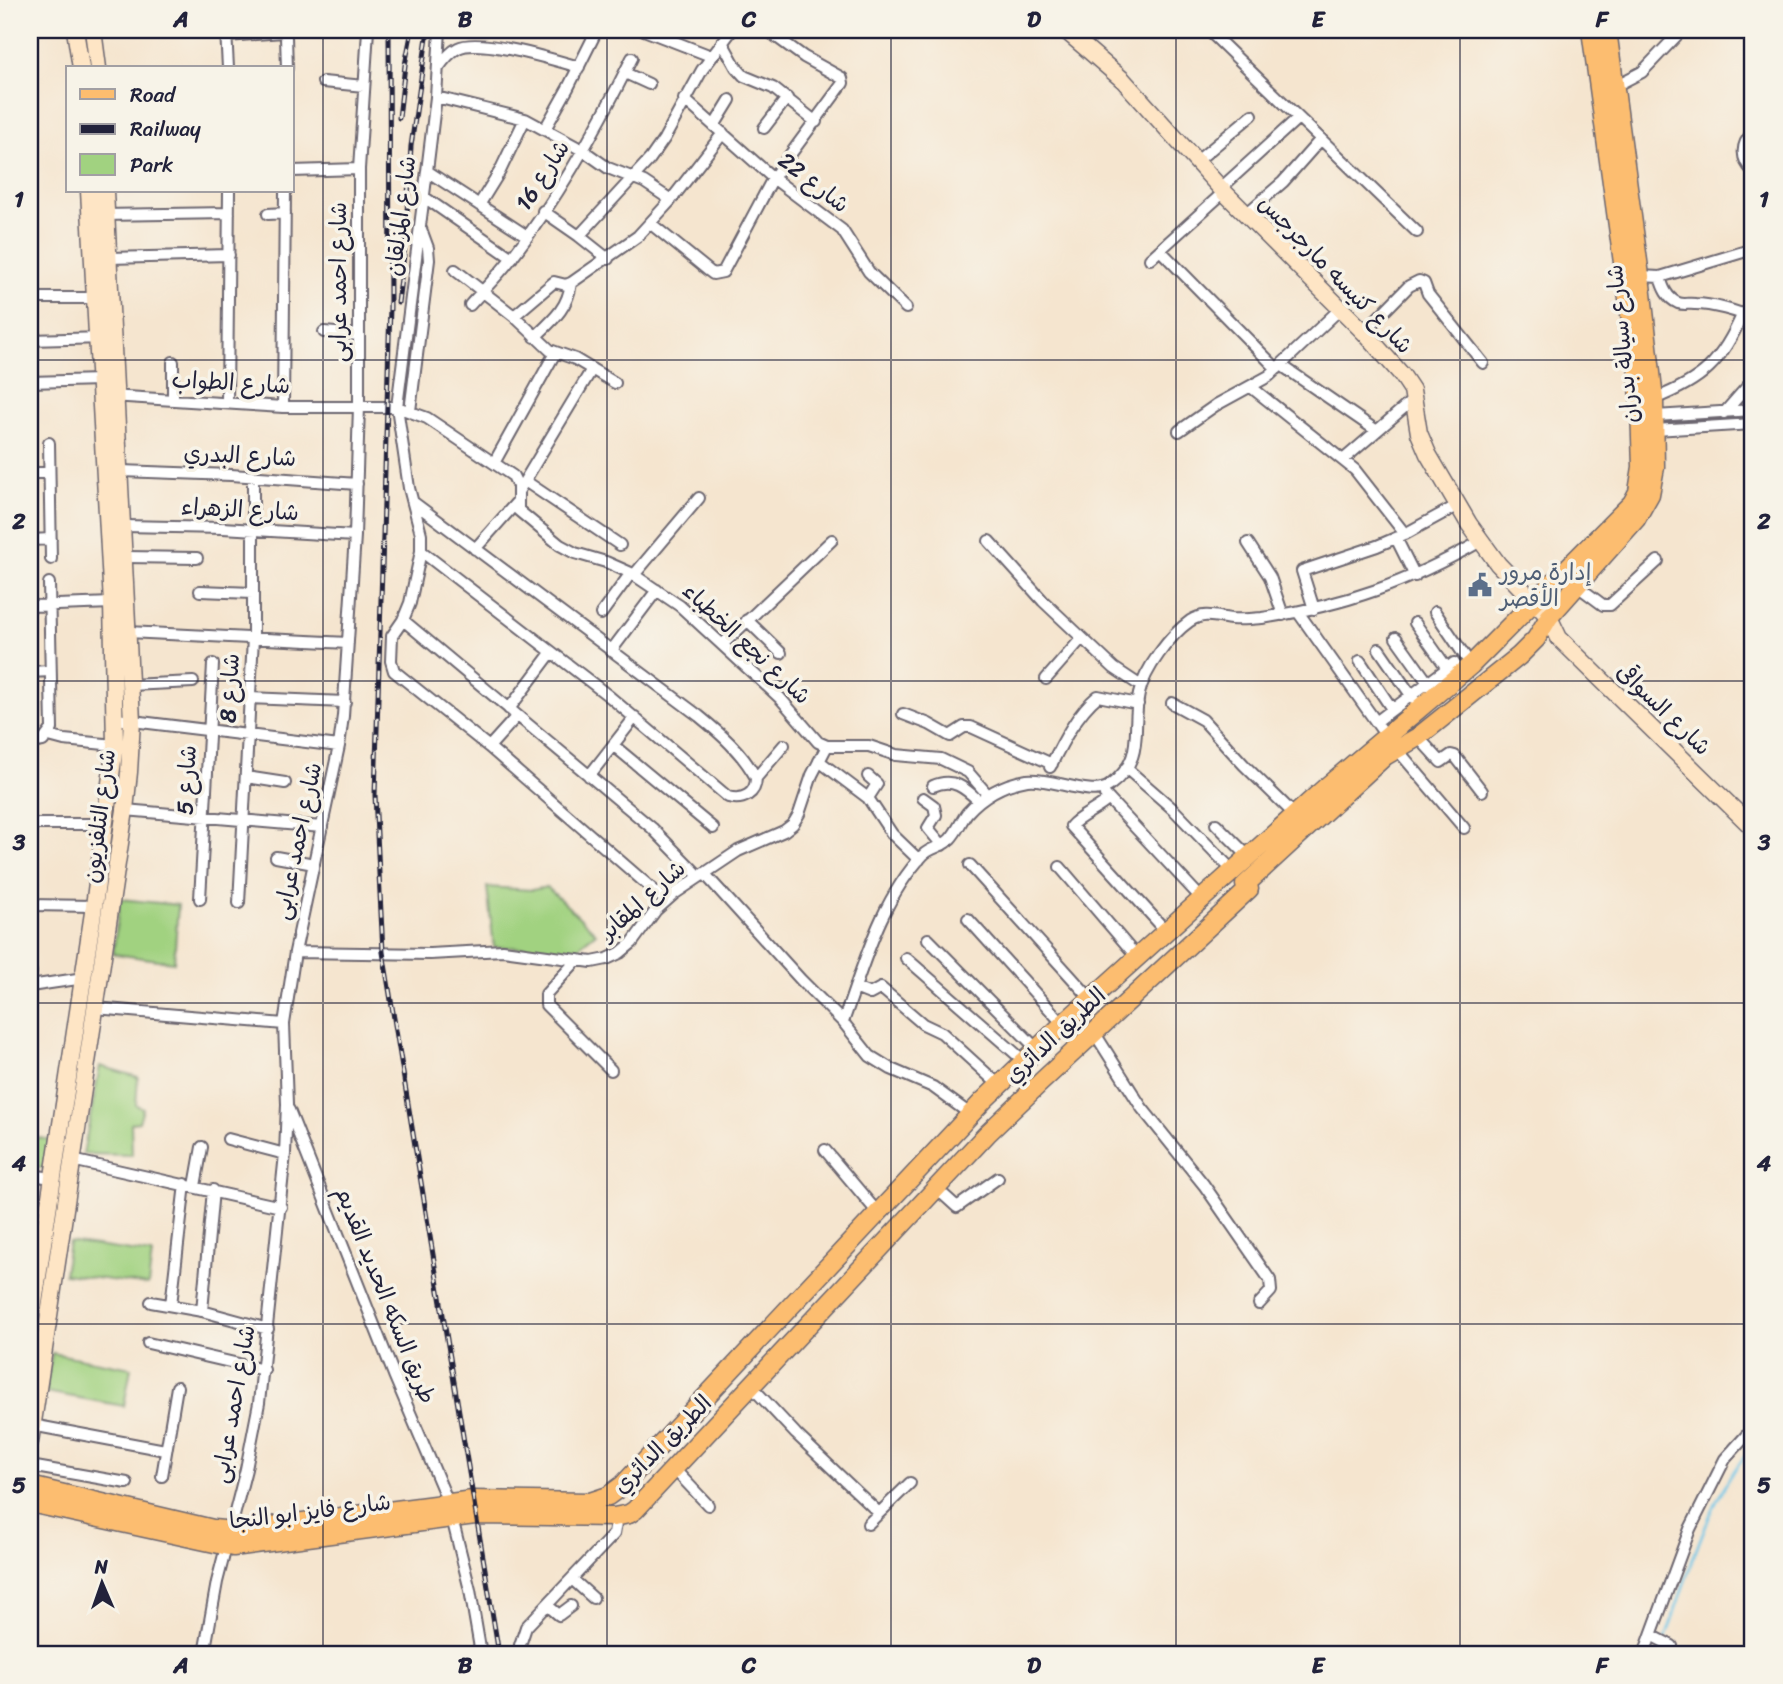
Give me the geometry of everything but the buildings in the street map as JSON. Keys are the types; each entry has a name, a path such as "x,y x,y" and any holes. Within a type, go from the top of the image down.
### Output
{"main road":[{"path":"75,30 81,66"},
{"path":"93,30 98,66"},
{"name":"شارع كنيسه مارجرجس","path":"1065,30 1123,80 1223,190 1364,332 1408,382 1415,399 1423,443 1458,505 1481,541 1533,603 1549,617"},
{"name":"شارع سيالة بدران","path":"1549,617 1644,507 1654,481 1655,415 1615,86 1591,30"},
{"name":"شارع سيالة بدران","path":"1533,603 1623,512 1638,492 1641,479 1639,379 1602,52 1607,30"},
{"name":"شارع التلفزيون","path":"89,192 99,215 109,258 103,298"},
{"name":"شارع التلفزيون","path":"30,1441 125,810 115,745 124,720 111,603 106,338 99,215 106,192"},
{"name":"شارع التلفزيون","path":"30,1329 106,824 121,771 124,720 130,684 121,471 106,391 106,338"},
{"name":"الطريق الدائري","path":"474,1507 614,1517 635,1510 994,1127 1249,889 1245,885 1415,702 1457,665 1517,620 1533,603"},
{"name":"الطريق الدائري","path":"474,1507 600,1500 623,1485 970,1114 1063,1024 1386,735 1418,737 1502,670 1536,639 1549,617"},
{"name":"شارع السواقى","path":"1549,617 1559,638 1753,828"},
{"path":"1517,620 1536,639"},
{"path":"1135,960 1149,981"},
{"path":"852,1240 870,1258"},
{"name":"شارع فايز ابو النجا","path":"30,1486 213,1529 228,1539"},
{"name":"شارع فايز ابو النجا","path":"30,1503 228,1539 253,1546 474,1507"}],"street":[{"name":"شارع احمد عرابى","path":"204,1654 253,1436 264,1370 285,1154 287,1104 284,1024 295,951 339,746 345,702 355,536 359,406 359,169 368,30"},
{"name":"شارع المزلقان","path":"440,30 436,97 397,407 412,501 420,526 421,551 410,603 392,636 391,661 394,671 489,747 665,900"},
{"path":"545,129 597,30"},
{"path":"643,30 711,56"},
{"path":"579,236 635,178 664,139 684,99 711,56 732,30"},
{"path":"650,223 709,271 718,274 726,268 773,178 843,83 843,79 804,57 767,30"},
{"path":"1208,30 1417,232"},
{"path":"1615,86 1642,72 1682,30"},
{"path":"228,66 226,33 283,32 286,37 287,66"},
{"path":"722,42 744,76 773,88 816,122"},
{"path":"438,68 458,48 468,45 530,54 579,67"},
{"name":"شارع 16","path":"470,305 512,258 583,151 632,58"},
{"path":"625,73 649,84"},
{"path":"323,82 364,86"},
{"path":"436,97 524,119 608,168 635,178 671,200"},
{"name":"شارع 22","path":"684,99 773,178 842,230 869,272 906,308"},
{"path":"764,128 787,99"},
{"path":"514,316 554,282 566,285 571,283 608,259 650,223 671,200 719,130 730,100"},
{"path":"1197,162 1252,115"},
{"path":"1150,259 1298,118"},
{"path":"479,205 494,182 524,119"},
{"path":"1753,133 1744,146 1744,157 1753,171"},
{"path":"1246,214 1283,182 1321,139"},
{"path":"294,171 359,169"},
{"path":"427,171 527,236"},
{"path":"227,403 229,192"},
{"path":"283,407 285,192"},
{"path":"424,197 512,258"},
{"path":"543,211 608,259"},
{"path":"99,215 229,213"},
{"path":"268,214 285,213"},
{"path":"410,411 429,260 428,248 420,227"},
{"path":"1640,276 1660,277 1753,249"},
{"path":"1160,250 1279,367 1377,431"},
{"path":"109,258 229,255"},
{"path":"455,270 514,316 555,353 575,359 615,383"},
{"path":"1655,415 1683,387 1712,365 1748,316 1696,304 1681,304 1670,298 1660,277"},
{"path":"1364,332 1409,286 1419,281 1424,283 1428,294 1483,363"},
{"path":"535,337 563,310 571,283"},
{"path":"30,298 103,298"},
{"path":"1179,431 1279,367 1340,308"},
{"path":"324,332 359,335"},
{"path":"30,340 106,338"},
{"path":"494,463 555,353"},
{"path":"173,362 173,400"},
{"path":"475,549 517,497 592,369"},
{"path":"1724,413 1753,380"},
{"name":"شارع الطواب","path":"30,382 173,400 283,407 359,406"},
{"path":"1251,387 1366,480 1401,536 1415,576"},
{"path":"1343,460 1415,399"},
{"name":"شارع نجع الخطباء","path":"359,406 397,407 410,411 443,428 513,476 521,514 575,554 606,562 633,574 680,606 780,698 808,734 827,746"},
{"path":"1655,415 1753,410"},
{"path":"1655,415 1753,424"},
{"path":"49,443 51,559"},
{"name":"شارع البدري","path":"121,471 253,476 356,484"},
{"path":"30,473 49,473"},
{"name":"شارع 8","path":"239,903 253,638 253,476"},
{"path":"525,481 620,545"},
{"path":"601,614 699,498"},
{"path":"412,501 717,731 749,765 756,778 756,785 744,797 728,797 635,717 421,551"},
{"path":"1314,609 1302,571 1401,536 1458,505"},
{"name":"شارع الزهراء","path":"123,526 355,536"},
{"path":"30,540 51,539"},
{"path":"723,644 832,540"},
{"path":"989,541 1043,601 1082,638 1122,675 1141,685"},
{"path":"1100,790 1110,785 1126,768 1135,751 1141,685 1175,633 1200,615 1246,620 1314,609 1366,596 1415,576 1481,541"},
{"path":"1248,543 1270,577 1283,615"},
{"path":"125,557 197,558"},
{"path":"1576,585 1603,605 1610,605 1657,561"},
{"path":"30,743 43,741 49,736 52,726 49,583"},
{"path":"611,652 657,590"},
{"path":"200,591 253,593"},
{"path":"30,606 111,603"},
{"path":"1298,612 1386,735 1464,828"},
{"path":"1435,612 1457,665"},
{"path":"403,620 652,828 701,874 843,1021 870,1056 891,1069 933,1087 970,1114"},
{"path":"747,620 780,653"},
{"path":"1415,623 1457,665"},
{"path":"128,632 348,643"},
{"path":"1046,679 1082,638"},
{"path":"1396,638 1432,689"},
{"path":"1379,649 1415,702 1392,709"},
{"path":"489,747 551,653"},
{"path":"1360,661 1392,709 1386,735"},
{"name":"شارع 5","path":"200,899 214,664"},
{"path":"30,672 50,671"},
{"path":"130,684 193,682"},
{"path":"1044,779 1083,713 1098,696 1138,704"},
{"path":"250,698 345,702"},
{"path":"1172,703 1203,720 1295,815"},
{"path":"903,715 929,724 950,736 964,727 971,727 1052,764"},
{"path":"589,776 635,717"},
{"path":"124,720 339,746"},
{"path":"49,736 115,745"},
{"path":"1418,737 1439,761 1443,762 1451,755 1455,756 1482,791"},
{"path":"614,745 713,828"},
{"path":"756,778 784,745"},
{"path":"827,746 869,746 896,755 941,759 968,772 984,798"},
{"name":"شارع المقابر","path":"295,951 430,954 503,950 592,962 607,959 632,943 665,900 701,874 793,824 827,746"},
{"path":"819,761 868,798 892,834 919,860"},
{"path":"1126,768 1173,809 1233,871"},
{"path":"868,776 877,784 868,798"},
{"path":"246,777 285,783"},
{"path":"843,1021 886,907 903,880 928,850 942,845 952,837 967,813 984,798 1015,783 1044,779 1100,790 1202,899"},
{"path":"933,786 954,783 984,798"},
{"path":"923,798 934,806 936,815 928,828 942,845"},
{"path":"1109,799 1071,826 1166,931"},
{"path":"125,810 321,827"},
{"path":"30,824 106,824"},
{"path":"1216,824 1248,857"},
{"path":"276,857 314,864"},
{"path":"970,865 1091,999"},
{"path":"1060,867 1135,960"},
{"path":"30,905 94,906"},
{"path":"968,919 1063,1024"},
{"path":"928,939 1031,1055"},
{"path":"906,958 1031,1055"},
{"path":"577,960 546,994 546,1004 611,1070"},
{"path":"30,986 84,978"},
{"path":"855,988 870,994 881,988 923,1024 942,1034 999,1085"},
{"path":"95,1008 284,1024"},
{"path":"1094,1032 1142,1108 1204,1185 1270,1280 1271,1292 1259,1304"},
{"name":"طريق السكه الحديد القديم","path":"287,1104 450,1510 470,1590 481,1654"},
{"path":"228,1139 285,1154"},
{"path":"172,1305 190,1185 202,1147"},
{"path":"825,1150 878,1213"},
{"path":"72,1160 281,1207"},
{"path":"30,1175 52,1178"},
{"path":"936,1188 957,1207 998,1178"},
{"path":"202,1311 213,1190"},
{"path":"151,1302 202,1311 268,1329"},
{"path":"148,1343 264,1370"},
{"path":"162,1476 177,1387"},
{"path":"752,1387 796,1434 879,1513"},
{"path":"32,1425 166,1450"},
{"path":"1644,1654 1690,1529 1717,1472 1735,1446 1753,1428"},
{"path":"30,1466 127,1483"},
{"path":"675,1470 708,1505"},
{"path":"868,1524 911,1483"},
{"name":"الطريق الدائري","path":"520,1654 526,1627 614,1534 614,1517 600,1500"},
{"path":"572,1579 593,1598"},
{"path":"547,1605 559,1615 570,1606"},
{"path":"1651,1635 1672,1646"}],"green space":[{"path":"487,887 532,890 547,887 596,933 581,945 576,954 533,948 494,947"},
{"path":"120,899 178,905 174,962 113,954"},
{"path":"100,1066 138,1077 136,1105 143,1108 139,1122 131,1123 132,1155 83,1154"},
{"path":"30,1136 50,1140 47,1169 30,1166"},
{"path":"69,1242 152,1254 148,1285 64,1274"},
{"path":"52,1353 131,1368 124,1406 45,1392"}],"waterway":[{"path":"1665,1640 1712,1512 1737,1466 1753,1447"},
{"path":"1660,1654 1663,1646"}],"railway":[{"path":"389,30 390,307 375,795 383,952 499,1654"},
{"path":"399,118 412,30"},
{"path":"398,303 405,246 411,146 428,30"}],"place":[{"name":"إدارة مرور الأقصر","path":"1480,585"}]}
